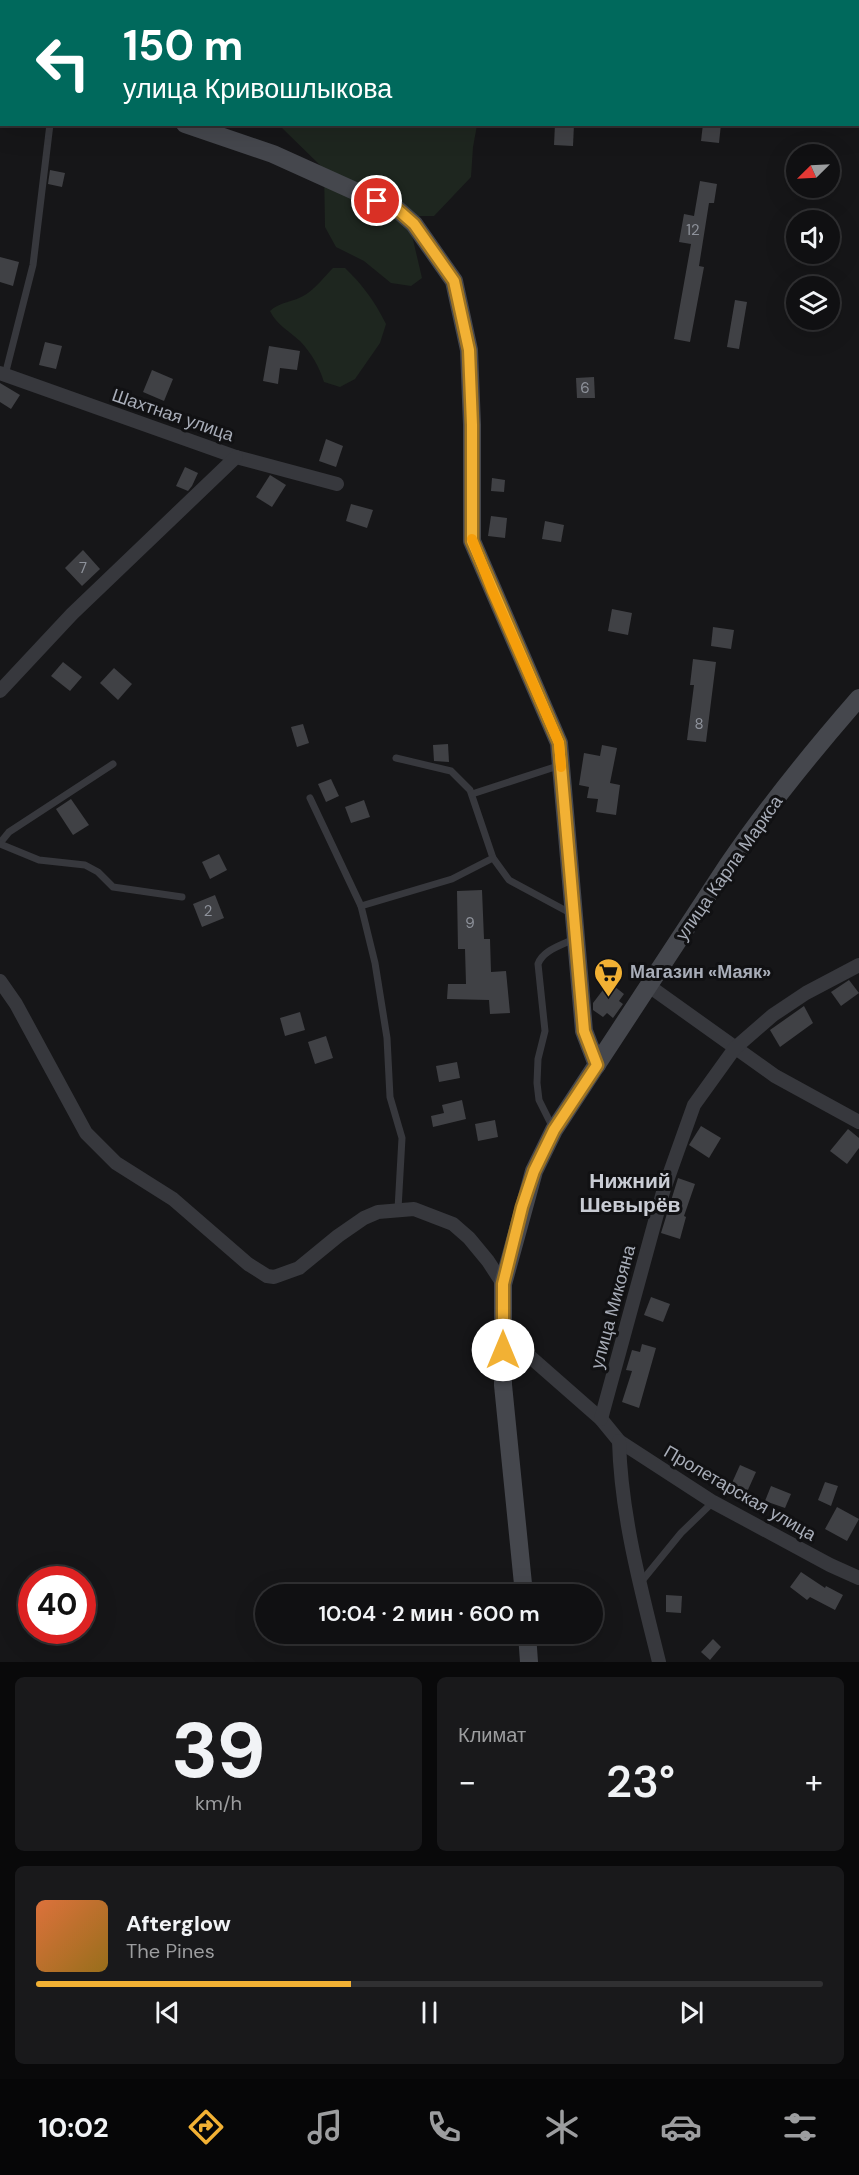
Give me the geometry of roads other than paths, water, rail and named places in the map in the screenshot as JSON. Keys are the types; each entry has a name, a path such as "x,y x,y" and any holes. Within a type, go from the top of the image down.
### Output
{"street":[{"path":"191,126 273,154 397,209 414,224 454,281 469,350 472,425 472,541 559,743 584,1031 597,1065"},
{"name":"Шахтная улица","path":"3,374 236,457 337,484"},
{"path":"0,691 72,614 236,457"},
{"name":"улица Карла Маркса","path":"523,1584 503,1384 503,1284 522,1207 534,1171 554,1130 754,826 812,752 859,698"},
{"name":"улица Микояна","path":"601,1419 663,1192 694,1105 735,1048 773,1015 806,993 859,966"},
{"path":"0,981 16,1004 86,1133 116,1163 173,1199 248,1264 267,1276 274,1277 299,1268 364,1218 378,1212 414,1209 453,1224 469,1238 503,1284"},
{"path":"649,986 775,1076 859,1122"},
{"name":"Пролетарская улица","path":"503,1333 601,1419 619,1441 713,1502 830,1565 859,1578"},
{"path":"619,1441 620,1467 632,1551 659,1662"},
{"path":"528,1644 529,1662"}],"lane":[{"path":"3,374 33,265 50,126"},
{"path":"396,758 451,771 470,790 493,858 509,880 574,915"},
{"path":"113,764 9,832 0,844 39,860 85,866 98,872 113,887 182,897"},
{"path":"472,794 561,765"},
{"path":"310,798 361,906 375,963 387,1038 390,1097 402,1138 398,1209"},
{"path":"361,906 452,879 493,858"},
{"path":"554,1130 539,1100 537,1083 538,1059 545,1031 538,964 540,957 576,938"},
{"path":"640,1584 681,1533 713,1502"}],"place":[{"name":"Магазин «Маяк»","path":"609,998"}],"district":[{"name":"Нижний Шевырёв","path":"630,1193"}]}
